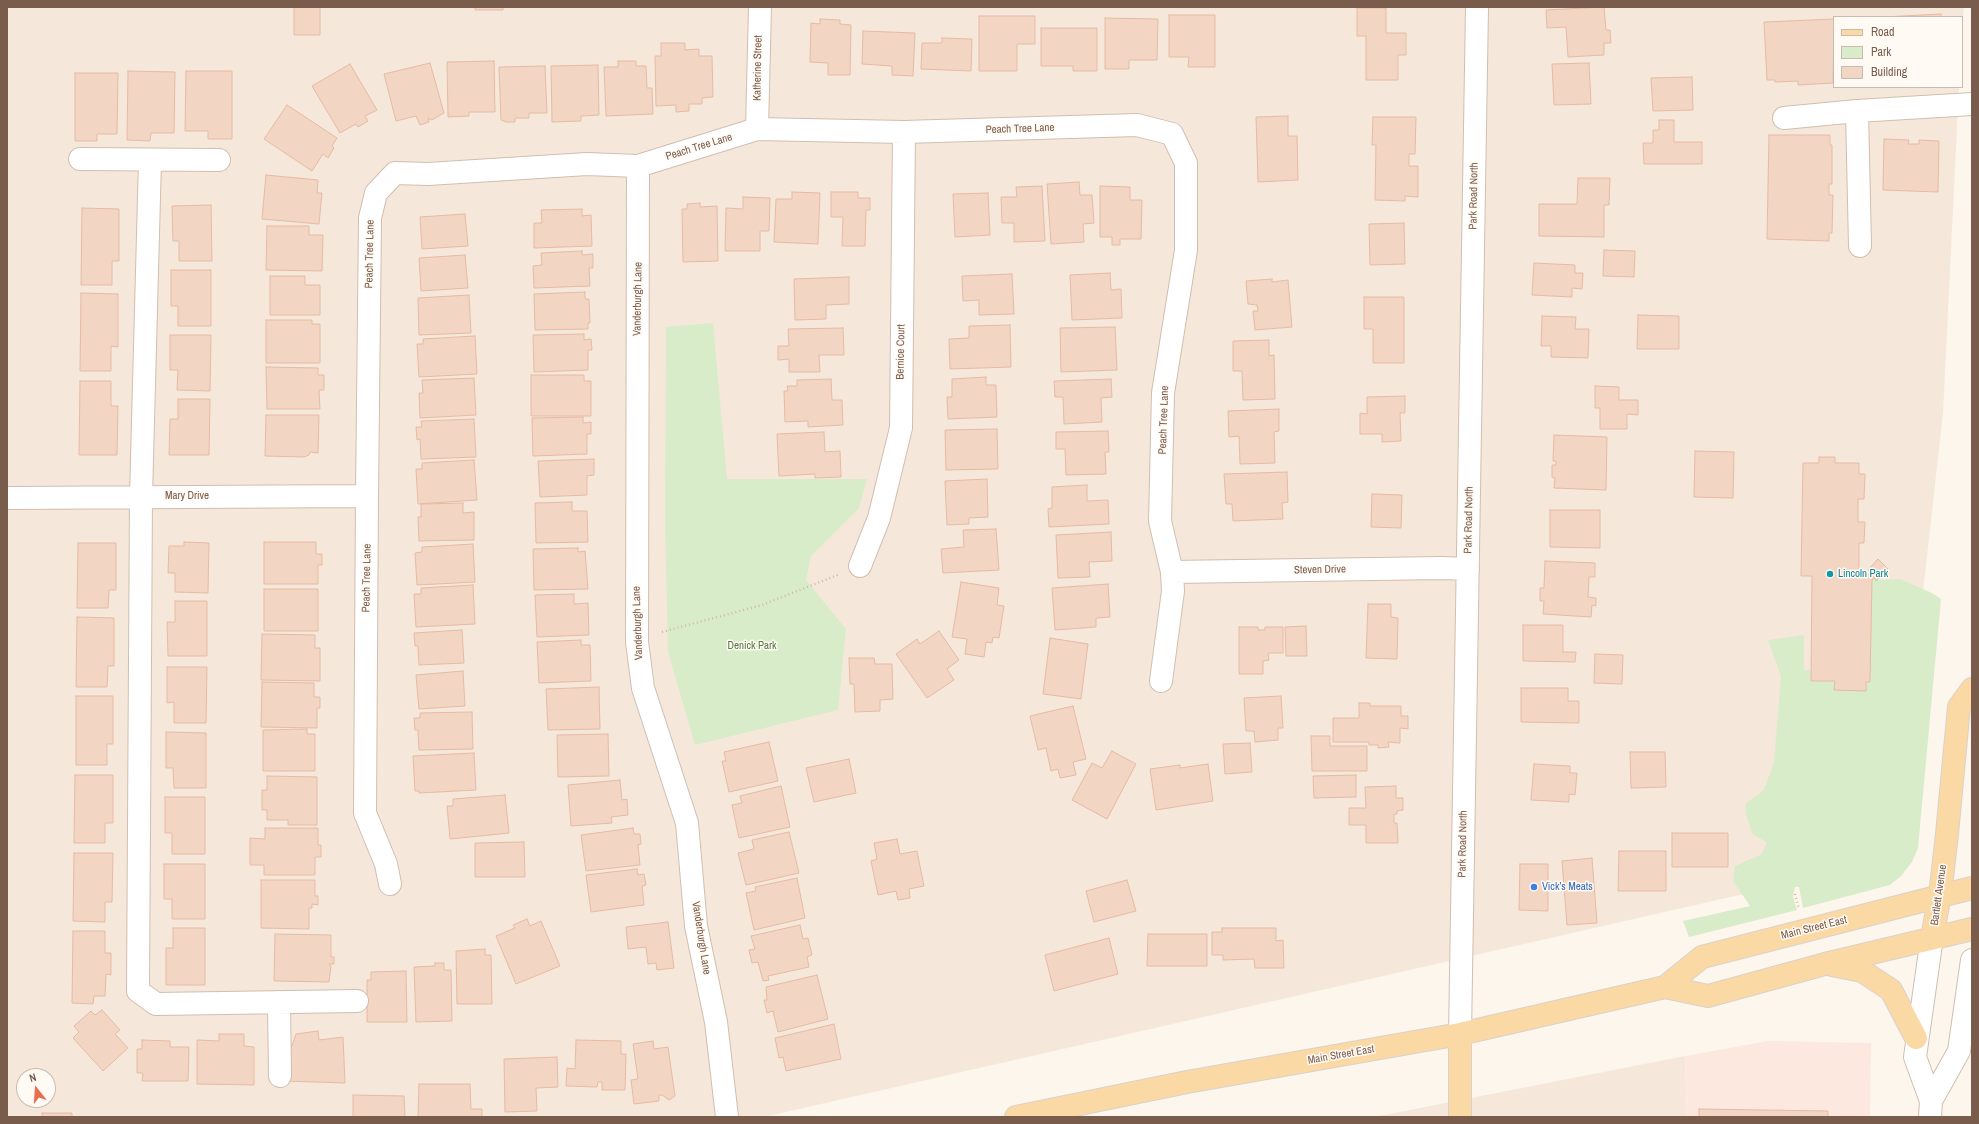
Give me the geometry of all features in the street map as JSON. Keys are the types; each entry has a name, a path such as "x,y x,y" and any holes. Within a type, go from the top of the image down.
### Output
{"main road":[{"name":"Bartlett Avenue","path":"1932,937 1940,895 1959,707 1972,689"},
{"name":"Main Street East","path":"1665,988 1702,957 1972,888"},
{"name":"Main Street East","path":"1016,1117 1187,1082 1460,1034 1665,988 1708,996 1825,964 1932,937 1972,929"},
{"path":"1825,964 1862,971 1891,990 1916,1038"},
{"path":"1460,1034 1460,1117"}],"street":[{"name":"Katherine Street","path":"757,129 760,7"},
{"name":"Park Road North","path":"1460,1034 1477,7"},
{"path":"1784,118 1857,111 1972,104"},
{"path":"1857,111 1860,246"},
{"name":"Peach Tree Lane","path":"390,884 386,864 365,813 367,496 370,218 376,193 395,173 428,174 587,164 638,166 757,129 904,132 1137,125 1172,134 1186,163 1186,250 1163,393 1160,521 1172,572 1173,591 1161,681"},
{"name":"Bernice Court","path":"860,566 879,518 901,428 904,132"},
{"path":"80,159 219,160"},
{"path":"150,160 141,496 138,991 156,1004 357,1001"},
{"name":"Vanderburgh Lane","path":"638,166 637,642 643,688 687,823 696,926 716,1022 727,1117"},
{"name":"Mary Drive","path":"7,498 141,496 367,496"},
{"name":"Steven Drive","path":"1172,572 1442,568 1468,569"},
{"name":"Bartlett Avenue","path":"1930,1109 1915,1056 1916,1038 1932,937"},
{"name":"Bartlett Avenue","path":"1930,1109 1959,1051 1972,960"},
{"path":"279,1002 280,1076"}],"path":[{"path":"662,632 762,605 860,566"},
{"path":"1796,894 1800,911"}],"shaded area":[{"path":"7,7 1964,7 1963,22 1963,16 1833,16 1833,88 1959,88 1943,413 1893,860 764,1117 7,1117"},
{"path":"1768,1041 1871,1043 1870,1117 1687,1117 1685,1056"},
{"path":"1685,1056 1687,1117 1374,1117"}],"green space":[{"name":"Denick Park","path":"713,323 727,479 867,479 859,508 811,556 806,580 846,629 838,710 695,745 668,652 665,525 666,327"},
{"path":"1874,577 1876,580 1900,579 1932,593 1941,599 1918,848 1912,862 1901,876 1890,885 1803,908 1799,887 1795,887 1793,896 1797,910 1689,937 1683,921 1750,906 1733,881 1735,866 1762,854 1767,842 1753,835 1746,815 1745,804 1764,790 1774,762 1781,676 1768,640 1804,635 1804,670 1811,670 1811,681 1835,681 1834,690 1866,690 1866,682 1870,682 1872,580"}],"building":[{"path":"294,7 320,7 320,35 294,35"},
{"path":"475,7 503,7 503,10 475,10"},
{"path":"1604,7 1606,30 1610,30 1611,43 1604,43 1604,55 1568,57 1566,27 1547,28 1546,10"},
{"path":"1357,8 1386,8 1386,33 1406,33 1406,55 1398,55 1398,80 1366,80 1366,36 1357,36"},
{"path":"1941,14 1941,16 1902,16"},
{"path":"1169,15 1215,15 1215,67 1188,67 1189,57 1169,57"},
{"path":"979,16 1035,16 1035,44 1017,44 1017,71 979,71"},
{"path":"1105,18 1158,19 1157,60 1129,60 1129,69 1105,69"},
{"path":"820,19 840,20 840,24 851,25 850,75 828,75 828,63 810,62 811,23 820,24"},
{"path":"1833,19 1833,83 1798,85 1798,81 1775,82 1775,80 1767,80 1764,22"},
{"path":"1041,28 1097,28 1097,71 1073,71 1073,66 1041,66"},
{"path":"863,31 915,33 913,76 892,75 892,66 862,64"},
{"path":"942,38 972,39 971,71 921,69 922,43 942,43"},
{"path":"661,43 685,43 685,50 699,49 699,56 712,56 713,97 702,98 702,104 689,104 689,111 676,112 676,105 656,106 655,56 661,56"},
{"path":"494,61 495,112 469,112 469,116 448,117 447,62"},
{"path":"618,61 636,61 636,66 646,66 647,88 652,88 653,114 606,116 604,67 618,67"},
{"path":"430,63 444,113 432,120 428,118 429,122 420,125 416,116 396,121 384,74"},
{"path":"1589,63 1591,104 1554,105 1552,64"},
{"path":"350,64 377,110 365,116 368,121 358,127 356,124 340,133 312,86"},
{"path":"598,65 599,115 581,116 581,121 552,122 551,66"},
{"path":"545,66 547,113 529,113 529,118 515,118 515,122 506,122 501,120 499,67"},
{"path":"128,71 175,72 174,133 151,133 150,141 127,140"},
{"path":"186,71 232,71 232,139 208,139 208,131 185,131"},
{"path":"75,73 118,73 117,134 97,134 97,141 75,141"},
{"path":"1692,77 1693,110 1653,111 1651,78"},
{"path":"287,105 337,138 332,146 334,148 328,158 323,154 312,171 264,139"},
{"path":"1288,116 1288,136 1297,136 1298,180 1258,182 1256,117"},
{"path":"1373,117 1416,117 1415,154 1409,154 1409,166 1418,166 1418,197 1405,196 1405,201 1375,200 1376,145 1372,145"},
{"path":"1659,120 1674,120 1674,142 1702,142 1702,164 1644,164 1643,143 1653,143 1653,130 1659,130"},
{"path":"1769,135 1830,135 1830,145 1832,145 1832,184 1829,184 1829,195 1833,195 1832,233 1829,233 1829,241 1767,239"},
{"path":"1884,139 1909,140 1908,144 1919,144 1919,140 1939,141 1938,192 1883,190"},
{"path":"266,175 318,180 317,193 322,193 319,224 262,219"},
{"path":"1578,178 1610,178 1609,205 1604,205 1604,237 1539,236 1539,204 1577,204"},
{"path":"1079,182 1080,195 1092,195 1094,223 1083,224 1084,242 1051,244 1047,184"},
{"path":"1042,186 1045,241 1014,242 1014,223 1002,223 1001,197 1017,197 1016,187"},
{"path":"1100,186 1130,187 1130,200 1142,200 1141,239 1120,239 1120,245 1112,245 1112,237 1100,237"},
{"path":"792,192 820,193 818,244 774,242 776,199 792,199"},
{"path":"831,192 858,192 858,198 870,198 870,210 866,210 865,246 842,246 843,217 831,217"},
{"path":"988,193 990,235 955,237 953,194"},
{"path":"743,197 770,198 769,231 760,231 760,251 725,251 726,208 743,209"},
{"path":"700,203 700,207 717,206 718,261 683,262 682,209 687,209 687,204"},
{"path":"211,205 212,261 179,261 179,241 173,241 172,206"},
{"path":"82,208 119,209 119,261 112,261 112,285 81,285"},
{"path":"582,209 582,216 591,215 592,246 534,248 534,223 542,223 541,210"},
{"path":"465,214 468,246 422,249 420,217"},
{"path":"1404,223 1405,264 1370,265 1369,224"},
{"path":"267,226 309,226 309,235 323,235 322,271 266,270"},
{"path":"1604,250 1635,251 1634,277 1603,276"},
{"path":"582,251 582,255 593,254 593,268 589,268 590,286 534,288 533,266 542,265 541,253"},
{"path":"465,255 468,288 421,291 419,258"},
{"path":"1534,263 1575,265 1575,273 1583,273 1582,289 1572,288 1572,297 1532,295"},
{"path":"171,270 211,270 211,326 178,326 178,306 171,306"},
{"path":"1110,273 1111,290 1121,289 1122,318 1072,320 1070,275"},
{"path":"1012,274 1014,314 979,315 979,300 963,301 962,276"},
{"path":"270,276 305,276 305,285 320,285 320,315 270,315"},
{"path":"849,277 849,304 826,305 826,319 795,320 794,279"},
{"path":"1272,279 1272,282 1288,280 1292,327 1255,330 1253,311 1258,311 1257,305 1248,304 1246,281"},
{"path":"585,292 585,299 589,299 590,323 588,323 588,329 535,330 534,294"},
{"path":"81,293 118,294 118,347 111,346 111,371 80,371"},
{"path":"469,295 471,333 419,335 418,298"},
{"path":"1364,297 1404,297 1404,363 1373,363 1373,329 1364,329"},
{"path":"1638,315 1679,316 1679,349 1637,349"},
{"path":"1542,316 1576,317 1575,329 1589,329 1588,358 1551,357 1551,346 1541,346"},
{"path":"266,320 312,320 312,324 320,324 320,363 266,363"},
{"path":"1010,325 1011,367 950,369 949,339 969,338 969,326"},
{"path":"1115,327 1117,370 1061,372 1060,328"},
{"path":"843,328 844,355 819,355 820,372 789,372 789,359 778,360 778,346 789,346 788,329"},
{"path":"584,334 584,340 591,339 592,350 588,350 588,370 534,372 533,335"},
{"path":"170,335 211,335 210,391 177,390 178,370 170,370"},
{"path":"475,336 477,374 419,377 417,344 423,344 423,339"},
{"path":"1269,340 1269,356 1274,355 1275,399 1243,400 1242,371 1233,371 1233,341"},
{"path":"266,367 318,368 318,375 324,375 324,390 319,390 320,409 267,409"},
{"path":"531,375 584,375 584,381 591,381 591,416 531,416"},
{"path":"986,377 986,385 996,385 997,417 948,419 947,397 952,397 952,379"},
{"path":"474,378 476,415 420,418 419,393 423,393 422,380"},
{"path":"831,379 832,400 842,400 843,425 808,427 808,421 785,422 784,391 788,391 787,386 797,386 797,380"},
{"path":"1111,379 1112,397 1101,398 1102,422 1064,424 1063,397 1055,397 1054,381"},
{"path":"80,381 111,381 111,406 118,406 117,455 79,455"},
{"path":"1595,386 1619,387 1619,400 1638,400 1638,415 1627,414 1627,429 1600,429 1600,408 1595,408"},
{"path":"1405,396 1405,413 1400,413 1401,441 1382,442 1382,434 1360,434 1360,413 1367,414 1367,397"},
{"path":"178,399 210,399 209,455 169,455 170,419 178,419"},
{"path":"1279,409 1279,431 1274,432 1275,463 1240,464 1239,436 1229,437 1228,411"},
{"path":"266,415 319,415 318,453 310,452 309,455 304,457 265,456"},
{"path":"583,417 583,423 591,422 591,434 587,434 587,454 533,456 532,418"},
{"path":"474,419 476,457 421,459 420,439 417,440 416,427 422,427 421,421"},
{"path":"997,429 998,469 946,470 945,430"},
{"path":"1108,431 1109,452 1105,452 1106,474 1066,475 1065,449 1056,449 1056,432"},
{"path":"824,432 825,452 840,451 841,477 815,478 815,474 779,476 777,434"},
{"path":"1554,435 1607,437 1606,490 1554,488 1555,478 1552,477 1552,465 1556,465 1556,461 1553,461"},
{"path":"1695,451 1734,452 1733,498 1694,497"},
{"name":"Lincoln Park","path":"1819,457 1835,457 1835,463 1859,463 1859,474 1865,474 1864,499 1858,499 1858,522 1865,522 1864,543 1859,543 1859,576 1867,576 1871,572 1868,570 1878,559 1888,569 1876,581 1874,577 1872,580 1870,682 1866,682 1866,691 1834,690 1835,681 1811,681 1812,576 1801,576 1803,463 1819,463"},
{"path":"594,459 594,475 587,476 587,495 540,497 538,461"},
{"path":"474,460 477,500 418,504 416,469 422,469 422,463"},
{"path":"1287,472 1288,502 1282,503 1283,519 1233,521 1232,504 1226,504 1224,474"},
{"path":"987,479 988,517 969,518 969,524 947,525 945,481"},
{"path":"1087,485 1087,501 1108,500 1109,524 1049,527 1048,509 1052,508 1052,487"},
{"path":"1372,494 1402,495 1401,528 1371,527"},
{"path":"572,502 572,511 587,511 588,542 536,543 535,503"},
{"path":"463,503 463,513 474,512 474,540 419,541 418,517 421,517 421,504"},
{"path":"1550,510 1600,510 1600,548 1550,547"},
{"path":"996,529 999,570 943,573 941,549 964,547 963,530"},
{"path":"1111,532 1112,561 1089,562 1090,577 1058,578 1056,535"},
{"path":"184,542 209,543 208,593 175,592 175,573 168,573 169,546 184,546"},
{"path":"264,542 316,542 316,554 322,554 322,565 318,565 318,584 264,584"},
{"path":"78,543 116,543 116,590 109,590 108,608 77,608"},
{"path":"473,544 475,582 417,585 415,553 422,552 422,547"},
{"path":"578,548 578,552 585,551 588,589 534,590 533,549"},
{"path":"1545,561 1595,563 1595,577 1589,577 1588,597 1596,598 1596,606 1592,605 1591,617 1543,614 1544,601 1540,601 1540,588 1544,588"},
{"path":"961,582 999,588 997,605 1004,606 999,638 993,637 992,643 986,642 984,657 965,654 967,639 952,637"},
{"path":"1108,584 1110,617 1096,618 1096,627 1055,630 1052,588"},
{"path":"473,585 475,624 416,627 414,594 421,594 421,588"},
{"path":"264,589 318,589 318,631 264,631"},
{"path":"574,594 574,604 588,603 589,635 537,637 535,595"},
{"path":"175,601 207,601 207,656 168,656 167,622 175,622"},
{"path":"1368,604 1391,604 1391,617 1398,618 1397,659 1366,658"},
{"path":"77,617 114,618 114,666 108,666 107,687 76,687"},
{"path":"1523,625 1563,625 1563,652 1576,652 1575,662 1523,661"},
{"path":"1306,626 1307,656 1286,656 1285,627"},
{"path":"1239,627 1258,627 1258,630 1265,630 1265,627 1283,627 1283,653 1268,653 1269,660 1263,661 1263,674 1239,674"},
{"path":"462,630 464,663 419,665 418,646 415,646 414,633"},
{"path":"939,631 959,660 947,669 954,680 927,698 896,654 917,639 920,644"},
{"path":"262,634 315,635 315,648 320,648 320,681 261,680"},
{"path":"1050,638 1088,644 1081,699 1043,694"},
{"path":"581,640 581,645 590,645 591,681 539,683 537,642"},
{"path":"1595,654 1623,655 1622,684 1594,683"},
{"path":"849,658 874,658 875,664 892,664 893,699 880,700 880,711 855,712 854,684 850,684"},
{"path":"167,667 207,667 206,723 174,723 174,702 167,703"},
{"path":"463,671 465,706 419,709 416,675"},
{"path":"262,682 314,683 314,697 320,697 320,708 317,708 317,728 261,727"},
{"path":"599,687 600,729 548,730 546,689"},
{"path":"1521,688 1568,688 1568,701 1579,701 1579,723 1521,722"},
{"path":"76,696 113,696 113,744 107,744 107,765 76,765"},
{"path":"1281,696 1283,728 1278,728 1278,740 1255,742 1254,731 1246,731 1244,698"},
{"path":"1359,703 1370,703 1370,706 1401,706 1401,716 1408,716 1408,729 1400,728 1400,743 1388,742 1389,747 1378,748 1378,745 1369,745 1369,742 1333,742 1333,718 1359,718"},
{"path":"1073,706 1086,759 1073,762 1076,775 1060,778 1058,769 1051,771 1046,748 1038,750 1030,716"},
{"path":"472,712 473,749 419,750 418,730 415,730 414,718 420,718 420,713"},
{"path":"307,729 307,734 315,734 315,771 263,771 263,730"},
{"path":"166,732 206,733 206,788 174,788 173,768 166,768"},
{"path":"608,734 609,776 558,777 557,735"},
{"path":"1311,736 1330,736 1330,746 1367,746 1367,771 1312,771"},
{"path":"769,742 778,781 729,792 722,761 726,761 724,752"},
{"path":"1250,743 1252,772 1225,774 1223,744"},
{"path":"1112,751 1136,764 1107,819 1072,800 1092,763 1102,768"},
{"path":"1630,752 1665,752 1666,787 1631,788"},
{"path":"474,753 476,790 419,793 419,791 415,791 413,756"},
{"path":"849,759 856,793 814,802 806,768"},
{"path":"1208,764 1213,801 1156,810 1150,769 1180,765 1180,768"},
{"path":"1534,764 1570,766 1570,773 1577,773 1575,795 1569,794 1569,802 1531,800"},
{"path":"75,775 113,775 113,823 105,823 105,843 74,843"},
{"path":"1356,775 1356,797 1314,798 1313,776"},
{"path":"267,776 317,777 317,825 288,825 288,820 267,820 267,810 262,810 262,790 267,790"},
{"path":"620,780 622,800 627,799 628,815 611,817 612,823 571,826 568,785"},
{"path":"781,786 790,827 739,838 732,805 742,803 740,796"},
{"path":"1396,786 1396,798 1403,798 1403,810 1397,811 1397,814 1394,814 1394,823 1397,823 1398,843 1366,843 1366,825 1349,825 1349,808 1366,808 1365,787"},
{"path":"505,795 509,833 450,839 447,806 453,806 453,799"},
{"path":"165,797 205,797 205,854 172,854 172,833 165,833"},
{"path":"265,828 318,828 318,845 321,845 321,857 315,857 315,875 264,875 264,865 250,865 250,838 265,839"},
{"path":"633,828 634,834 640,834 641,844 638,845 640,865 586,871 581,835"},
{"path":"789,832 799,873 746,885 738,853 754,849 752,840"},
{"path":"1672,833 1728,833 1728,867 1672,867"},
{"path":"897,839 900,854 917,851 924,886 909,889 910,898 898,900 896,891 878,895 871,861 877,859 874,843"},
{"path":"524,842 525,877 475,877 475,843"},
{"path":"1619,851 1666,851 1666,891 1618,891"},
{"path":"74,853 113,853 112,902 105,902 105,922 73,921"},
{"path":"1592,858 1597,923 1567,925 1562,861"},
{"path":"164,864 205,864 205,919 172,919 172,899 164,899"},
{"name":"Vick’s Meats","path":"1520,864 1548,864 1548,911 1519,910"},
{"path":"637,869 638,875 644,874 646,885 642,886 644,905 591,912 586,875"},
{"path":"797,878 805,918 754,930 746,893 756,891 755,887"},
{"path":"261,880 315,880 315,896 318,896 318,905 312,904 312,908 309,908 309,929 261,928"},
{"path":"1127,880 1136,911 1094,922 1086,891"},
{"path":"527,919 530,926 541,921 560,966 516,984 496,936 515,928 513,925"},
{"path":"668,922 674,968 657,970 656,963 648,964 646,947 628,949 626,927"},
{"path":"800,925 803,939 808,938 812,955 807,957 809,967 768,976 769,980 763,981 758,962 752,963 749,950 755,949 751,936"},
{"path":"173,928 205,928 205,985 166,985 166,948 173,948"},
{"path":"1222,928 1276,928 1276,941 1283,940 1284,968 1255,968 1254,959 1223,960 1223,955 1212,955 1212,932 1222,932"},
{"path":"73,931 105,931 105,953 111,953 111,975 106,974 105,996 94,996 93,1004 72,1003"},
{"path":"275,934 331,935 331,957 334,957 334,964 329,964 331,966 329,982 274,981"},
{"path":"1148,934 1207,934 1207,966 1147,966"},
{"path":"1109,938 1118,974 1054,991 1045,955"},
{"path":"485,949 485,955 491,955 492,1004 457,1004 456,951"},
{"path":"435,963 444,963 444,970 451,970 452,1021 416,1022 414,967 435,966"},
{"path":"406,971 407,1022 367,1022 367,980 371,980 371,972"},
{"path":"817,975 828,1019 778,1032 773,1011 767,1013 764,1000 767,1000 766,987"},
{"path":"102,1010 120,1030 115,1034 128,1048 103,1071 73,1038 79,1032 74,1026 91,1011 95,1015"},
{"path":"834,1024 841,1059 786,1071 783,1057 779,1058 775,1038"},
{"path":"318,1031 319,1040 343,1037 345,1083 284,1081 289,1044 292,1046 296,1034"},
{"path":"219,1034 244,1034 244,1046 254,1047 254,1085 197,1084 197,1040 219,1041"},
{"path":"142,1040 170,1041 170,1047 189,1047 188,1081 142,1081 143,1073 137,1073 137,1049 142,1049"},
{"path":"576,1040 621,1041 621,1054 626,1054 625,1090 602,1090 602,1082 598,1082 597,1087 566,1086 567,1068 575,1069"},
{"path":"653,1041 654,1049 668,1047 675,1096 669,1100 662,1095 659,1095 659,1101 634,1104 631,1080 638,1079 633,1044"},
{"path":"557,1057 558,1087 536,1088 537,1111 505,1112 504,1059"},
{"path":"419,1084 470,1084 471,1109 482,1109 482,1117 418,1117"},
{"path":"353,1095 404,1096 405,1117 353,1117"},
{"path":"1699,1109 1828,1111 1828,1117 1699,1117"},
{"path":"42,1113 72,1113 72,1117 42,1117"}],"place":[{"name":"Lincoln Park","path":"1830,574"},
{"name":"Vick’s Meats","path":"1534,887"}]}
